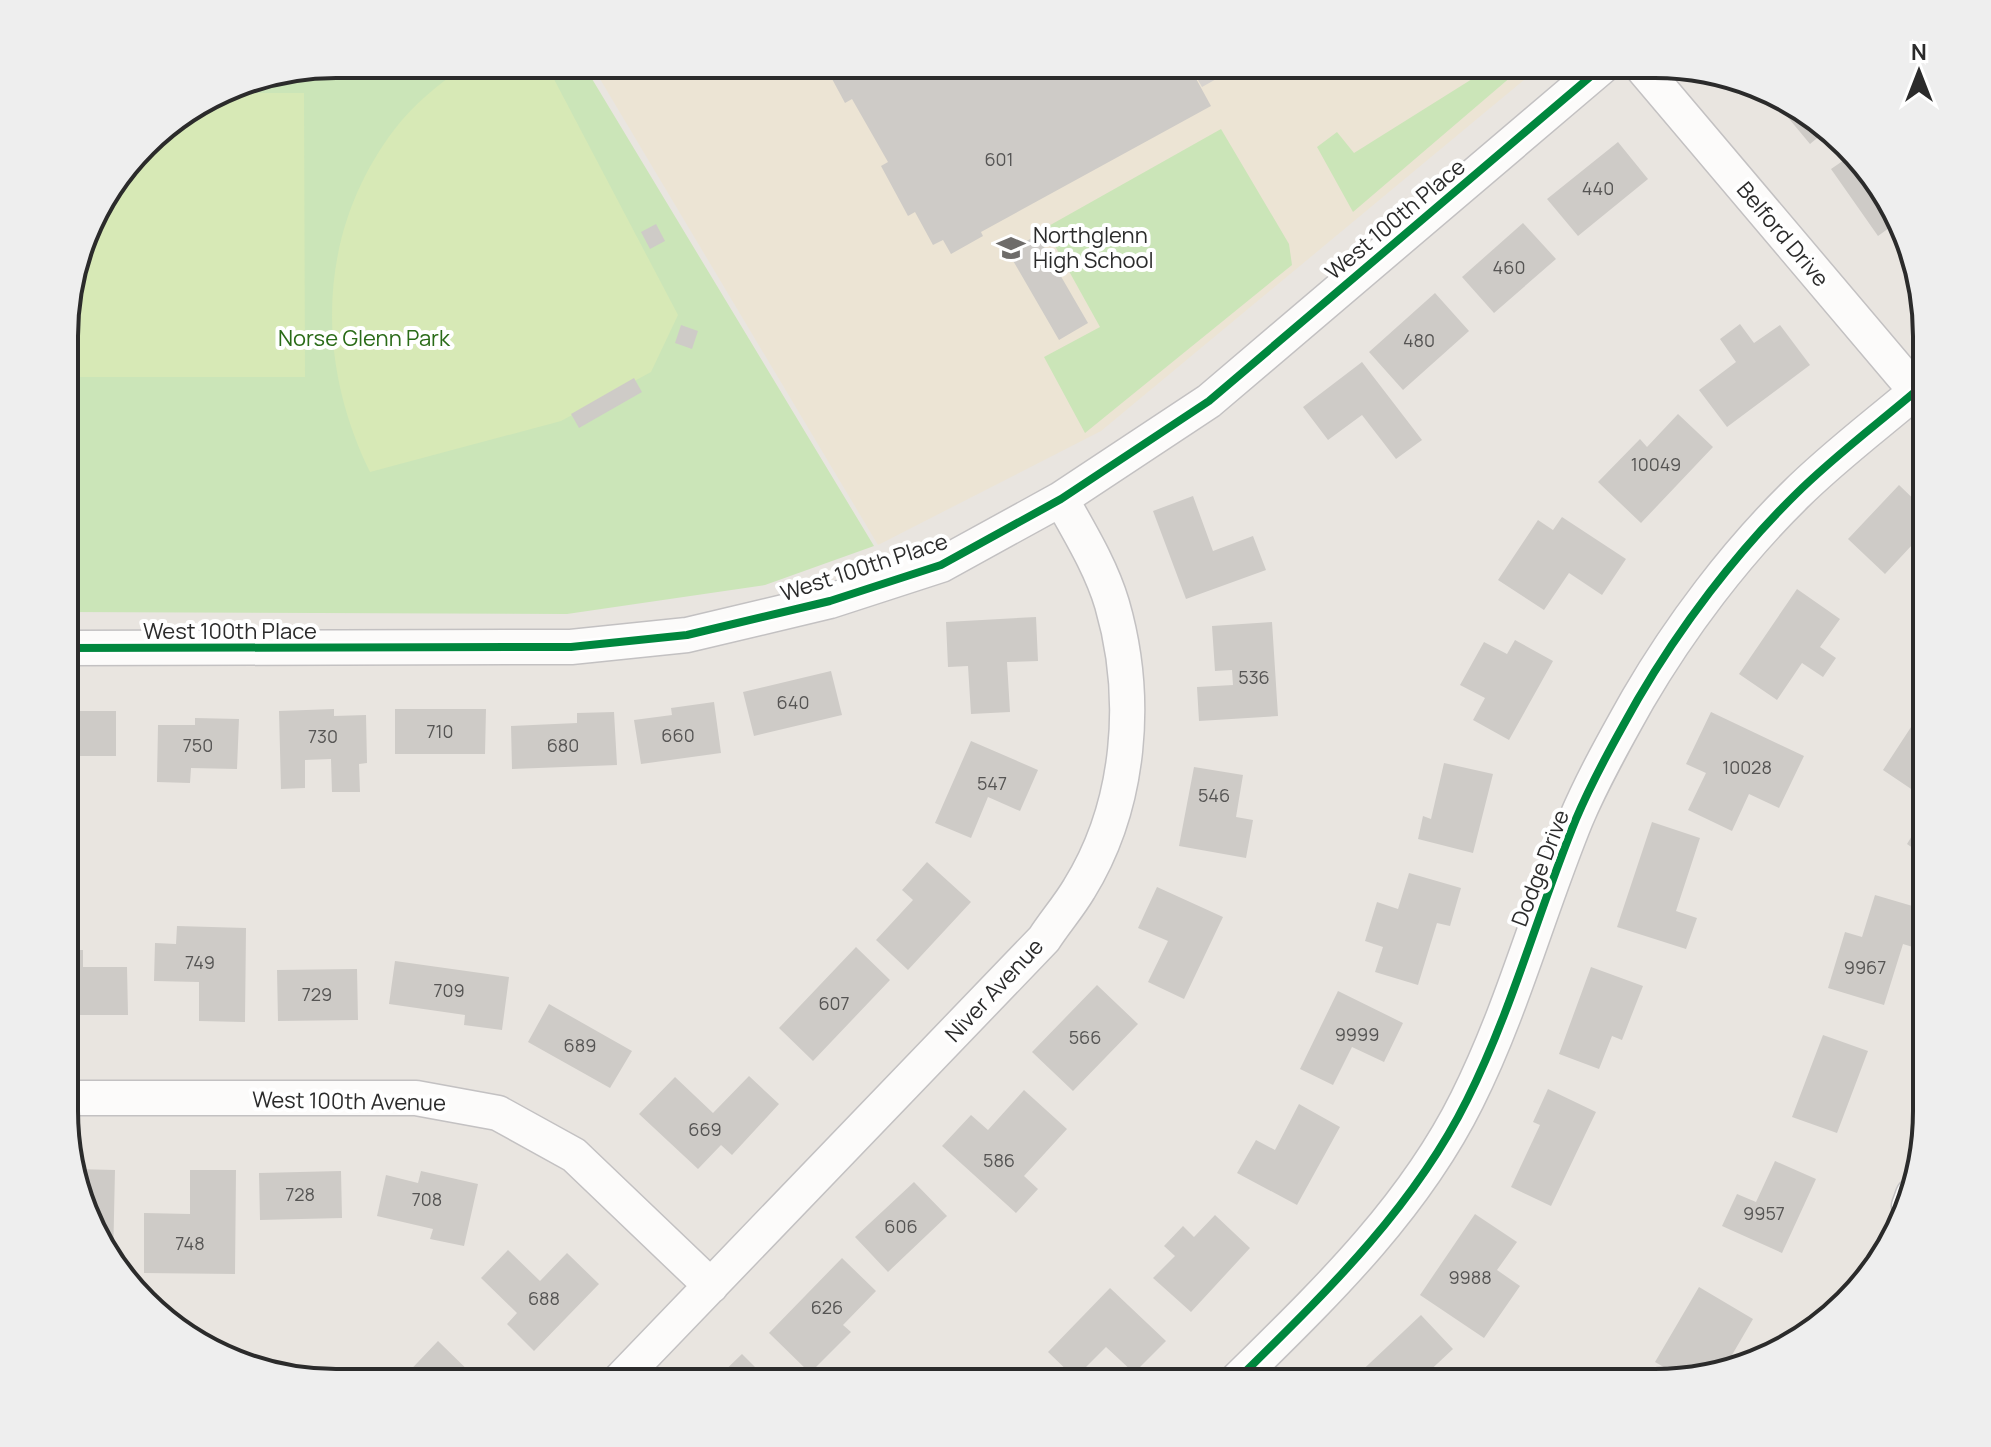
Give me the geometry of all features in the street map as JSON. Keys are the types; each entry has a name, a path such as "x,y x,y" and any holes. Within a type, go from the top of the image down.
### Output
{"street":[{"name":"West 100th Place","path":"78,648 571,647 687,635 830,601 941,565 1061,499 1209,401 1588,79"},
{"name":"Belford Drive","path":"1652,79 1912,386"},
{"name":"Dodge Drive","path":"1248,1369 1342,1275 1402,1203 1467,1101 1520,973 1577,816 1637,701 1665,657 1705,601 1795,495 1912,404"},
{"name":"Niver Avenue","path":"631,1368 1044,939 1079,889 1096,856 1110,821 1124,761 1128,725 1125,662 1112,602 1088,545 1061,499"},
{"name":"West 100th Avenue","path":"79,1098 416,1098 477,1107 549,1138 574,1155 711,1286"}],"shaded area":[{"name":"Northglenn High School","path":"599,78 1525,79 1101,431 878,545"},
{"path":"1197,79 1217,79 1202,87"}],"green space":[{"path":"448,78 553,78 678,315 651,372 561,421 370,472 352,429 340,386 333,341 332,297 338,254 350,211 369,169 402,120"},
{"name":"Norse Glenn Park","path":"592,78 874,546 765,585 567,614 78,612 80,302 92,253 113,207 142,166 179,131 222,105 253,92 302,80"},
{"path":"1472,79 1509,79 1353,212 1317,147 1337,132 1354,153"},
{"path":"251,93 304,93 305,377 78,377 80,302 92,253 113,207 142,166 179,131 222,105"},
{"path":"1221,129 1289,244 1292,265 1085,433 1044,357 1100,327 1045,228"}],"building":[{"path":"832,78 1196,79 1211,106 981,232 983,236 951,254 943,240 933,245 915,212 908,216 881,166 888,162 852,99 845,103"},
{"path":"1785,113 1818,137 1810,144"},
{"path":"1618,142 1648,179 1578,236 1547,199"},
{"path":"1843,160 1849,166 1878,207 1889,228 1878,236 1831,169"},
{"path":"1523,223 1556,259 1494,313 1462,277"},
{"path":"656,224 665,241 650,249 641,232"},
{"path":"1037,235 1088,323 1059,340 1008,252"},
{"path":"1435,293 1469,331 1403,390 1369,352"},
{"path":"1740,324 1754,343 1780,325 1810,365 1727,427 1699,390 1736,362 1720,339"},
{"path":"681,325 698,331 692,349 675,343"},
{"path":"1362,362 1422,440 1396,459 1362,415 1328,440 1303,407"},
{"path":"634,378 642,392 579,428 571,414"},
{"path":"1678,414 1713,447 1641,523 1598,482 1640,439 1647,447"},
{"path":"1899,485 1912,498 1912,545 1885,574 1848,539"},
{"path":"1193,496 1213,551 1253,536 1266,570 1186,599 1153,511"},
{"path":"1562,517 1626,559 1602,595 1569,573 1544,610 1498,580 1538,520 1553,530"},
{"path":"1797,589 1840,619 1820,647 1836,658 1823,677 1802,663 1777,700 1739,674"},
{"path":"1036,617 1038,661 1007,662 1010,712 971,714 968,666 948,667 946,622"},
{"path":"1272,622 1278,716 1199,721 1197,687 1233,685 1232,670 1215,671 1212,626"},
{"path":"1515,640 1553,661 1509,740 1473,720 1485,698 1460,685 1484,642 1507,654"},
{"path":"831,671 842,715 754,736 743,692"},
{"path":"714,702 721,753 641,764 634,720 672,715 671,708"},
{"path":"334,709 334,716 366,715 367,763 359,764 360,792 332,792 331,759 305,760 305,788 281,789 279,711"},
{"path":"395,709 486,709 485,754 395,754"},
{"path":"78,711 116,711 116,756 79,756"},
{"path":"614,712 617,765 512,769 511,726 577,723 577,713"},
{"path":"1711,712 1804,756 1779,808 1749,794 1732,831 1688,810 1706,773 1686,764"},
{"path":"195,718 239,719 237,769 191,768 190,783 157,782 158,725 195,725"},
{"path":"1912,726 1912,790 1883,770"},
{"path":"971,741 1038,770 1020,811 988,797 971,838 935,823"},
{"path":"1444,763 1493,774 1473,853 1418,839 1423,816 1431,819"},
{"path":"1194,767 1243,775 1236,817 1253,820 1246,858 1179,846"},
{"path":"1652,822 1700,838 1676,911 1697,918 1686,949 1617,927"},
{"path":"927,862 971,902 908,970 876,940 913,900 902,890"},
{"path":"1409,873 1461,888 1450,926 1437,923 1418,985 1375,972 1383,947 1365,941 1377,902 1398,909"},
{"path":"1157,887 1223,917 1184,999 1148,982 1168,941 1138,928"},
{"path":"1875,895 1912,906 1912,947 1903,944 1884,1005 1828,988 1845,932 1862,937"},
{"path":"177,926 246,928 245,1022 199,1021 199,982 154,981 155,943 176,944"},
{"path":"856,947 890,980 813,1061 779,1028"},
{"path":"79,950 83,950 83,967 127,967 128,1015 79,1015"},
{"path":"395,961 509,977 502,1030 464,1025 465,1015 389,1004"},
{"path":"1591,967 1643,986 1622,1040 1612,1036 1599,1069 1559,1054"},
{"path":"357,969 358,1020 278,1021 277,970"},
{"path":"1097,985 1138,1024 1073,1091 1032,1052"},
{"path":"1338,991 1403,1023 1384,1062 1352,1047 1333,1085 1300,1069"},
{"path":"549,1004 632,1051 610,1088 528,1042"},
{"path":"1823,1035 1868,1051 1837,1133 1792,1117"},
{"path":"749,1076 779,1104 732,1155 721,1145 698,1169 639,1114 675,1077 713,1113"},
{"path":"1548,1089 1596,1112 1551,1206 1511,1187 1540,1125 1533,1122"},
{"path":"1024,1090 1067,1129 1024,1176 1038,1189 1016,1213 942,1146 971,1115 988,1130"},
{"path":"1299,1104 1340,1127 1297,1205 1237,1173 1256,1140 1275,1150"},
{"path":"1775,1161 1816,1179 1782,1253 1722,1226 1737,1194 1756,1202"},
{"path":"85,1169 115,1170 113,1241 98,1210"},
{"path":"190,1170 236,1170 235,1274 144,1273 144,1213 190,1214"},
{"path":"341,1171 342,1218 260,1220 259,1173"},
{"path":"421,1171 478,1184 464,1246 430,1239 433,1229 377,1216 386,1175 418,1183"},
{"path":"914,1182 947,1216 888,1272 855,1237"},
{"path":"1475,1214 1517,1242 1497,1270 1520,1286 1484,1338 1420,1295"},
{"path":"1215,1215 1250,1248 1191,1312 1153,1278 1175,1256 1164,1246 1183,1226 1194,1237"},
{"path":"508,1250 540,1281 567,1253 599,1284 534,1351 507,1324 517,1313 481,1278"},
{"path":"842,1258 876,1291 843,1325 851,1332 815,1368 805,1368 769,1333"},
{"path":"1699,1287 1753,1319 1731,1357 1672,1368 1655,1362"},
{"path":"1110,1288 1166,1341 1138,1369 1129,1369 1106,1347 1084,1369 1065,1369 1048,1352"},
{"path":"1421,1315 1453,1349 1432,1369 1364,1369"},
{"path":"438,1341 466,1368 412,1368"},
{"path":"742,1354 756,1368 727,1368"}],"cycle path":[{"path":"78,648 571,647 687,635 830,601 941,565 1061,499 1209,401 1588,79"},
{"path":"1248,1369 1362,1251 1420,1179 1445,1141 1498,1031 1583,804 1630,714 1672,645 1730,566 1795,495 1912,394"}],"place":[{"name":"Northglenn High School","path":"1011,248"}]}
